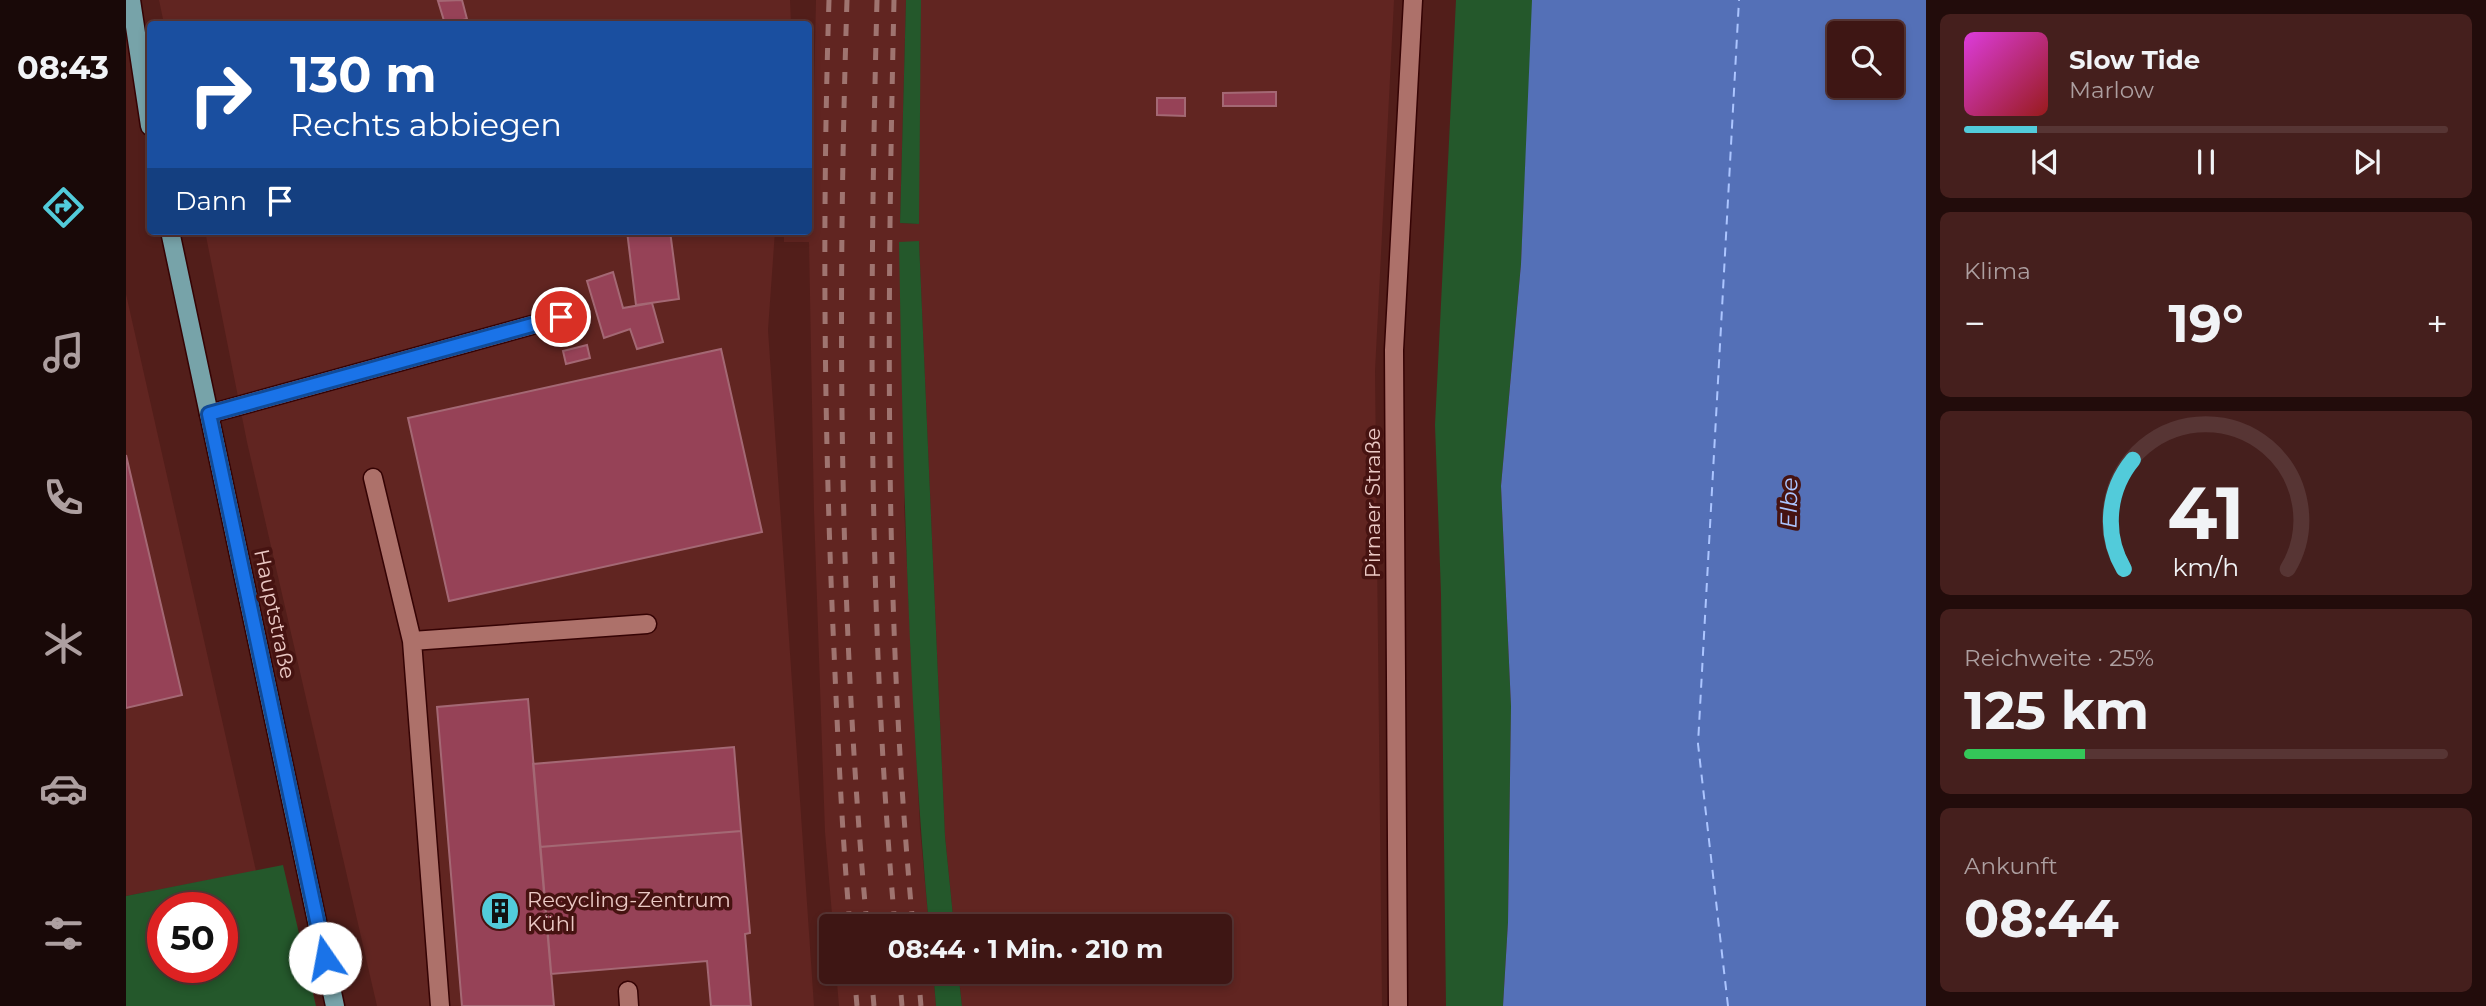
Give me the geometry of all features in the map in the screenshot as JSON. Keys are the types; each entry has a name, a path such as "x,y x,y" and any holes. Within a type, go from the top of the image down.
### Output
{"main road":[{"path":"131,0 147,106"},
{"name":"Hauptstraße","path":"171,235 335,1006"}],"street":[{"name":"Pirnaer Straße","path":"1398,1006 1394,350 1413,0"},
{"path":"209,414 561,317"},
{"path":"373,478 412,641 440,1006"},
{"path":"412,641 647,624"}],"shaded area":[{"path":"159,0 790,0 791,21 163,21"},
{"path":"816,0 906,0 900,223 918,224 921,0 1394,0 1375,371 1382,1006 962,1006 959,984 1232,984 1232,914 953,914 945,836 919,242 904,507 920,829 928,914 832,914 825,832 814,511 809,242 784,242 784,235 812,235"},
{"path":"206,235 775,235 768,330 814,1006 377,1006 247,442"},
{"path":"126,294 256,871 126,896"},
{"path":"837,984 934,984 936,1006 839,1006"}],"green space":[{"path":"906,0 921,0 919,224 900,223"},
{"path":"1456,0 1532,0 1533,6 1521,264 1501,486 1511,706 1508,922 1503,1006 1446,1006 1441,594 1435,425"},
{"path":"919,241 945,836 953,914 928,914 922,841 911,670 899,242"},
{"path":"283,865 316,1006 126,1006 126,896"},
{"path":"934,984 959,984 962,1006 936,1006"}],"water":[{"name":"Elbe","path":"1532,0 1926,0 1926,1006 1503,1006 1508,922 1511,706 1501,486 1521,264"}],"building":[{"path":"462,0 467,19 444,21 438,1"},
{"path":"1276,92 1276,106 1223,106 1223,93"},
{"path":"1157,98 1185,98 1185,116 1157,115"},
{"path":"627,235 671,235 679,299 636,305"},
{"path":"613,272 623,308 652,303 663,342 637,349 630,329 604,338 587,281"},
{"path":"587,345 590,358 566,364 563,351"},
{"path":"721,349 762,532 449,601 408,418"},
{"path":"126,455 182,695 126,708"},
{"name":"Recycling-Zentrum Kühl","path":"528,699 554,1006 462,1006 437,707"},
{"path":"734,747 741,831 540,847 533,764"},
{"path":"741,831 750,933 745,934 751,1006 711,1006 707,961 551,974 540,847"}],"ferry route":[{"path":"1728,1006 1698,744 1739,0"}],"railway":[{"path":"829,0 825,244 828,488 839,754 849,914"},
{"path":"847,0 842,231 843,463 851,695 866,914"},
{"path":"877,0 872,347 875,579 886,810 894,914"},
{"path":"894,0 889,348 892,579 912,914"},
{"path":"855,984 857,1006"},
{"path":"872,984 874,1006"},
{"path":"900,984 902,1006"},
{"path":"919,984 921,1006"}],"place":[{"name":"Recycling-Zentrum Kühl","path":"500,911"}],"route":[{"path":"325,958 209,414 561,317"}]}
